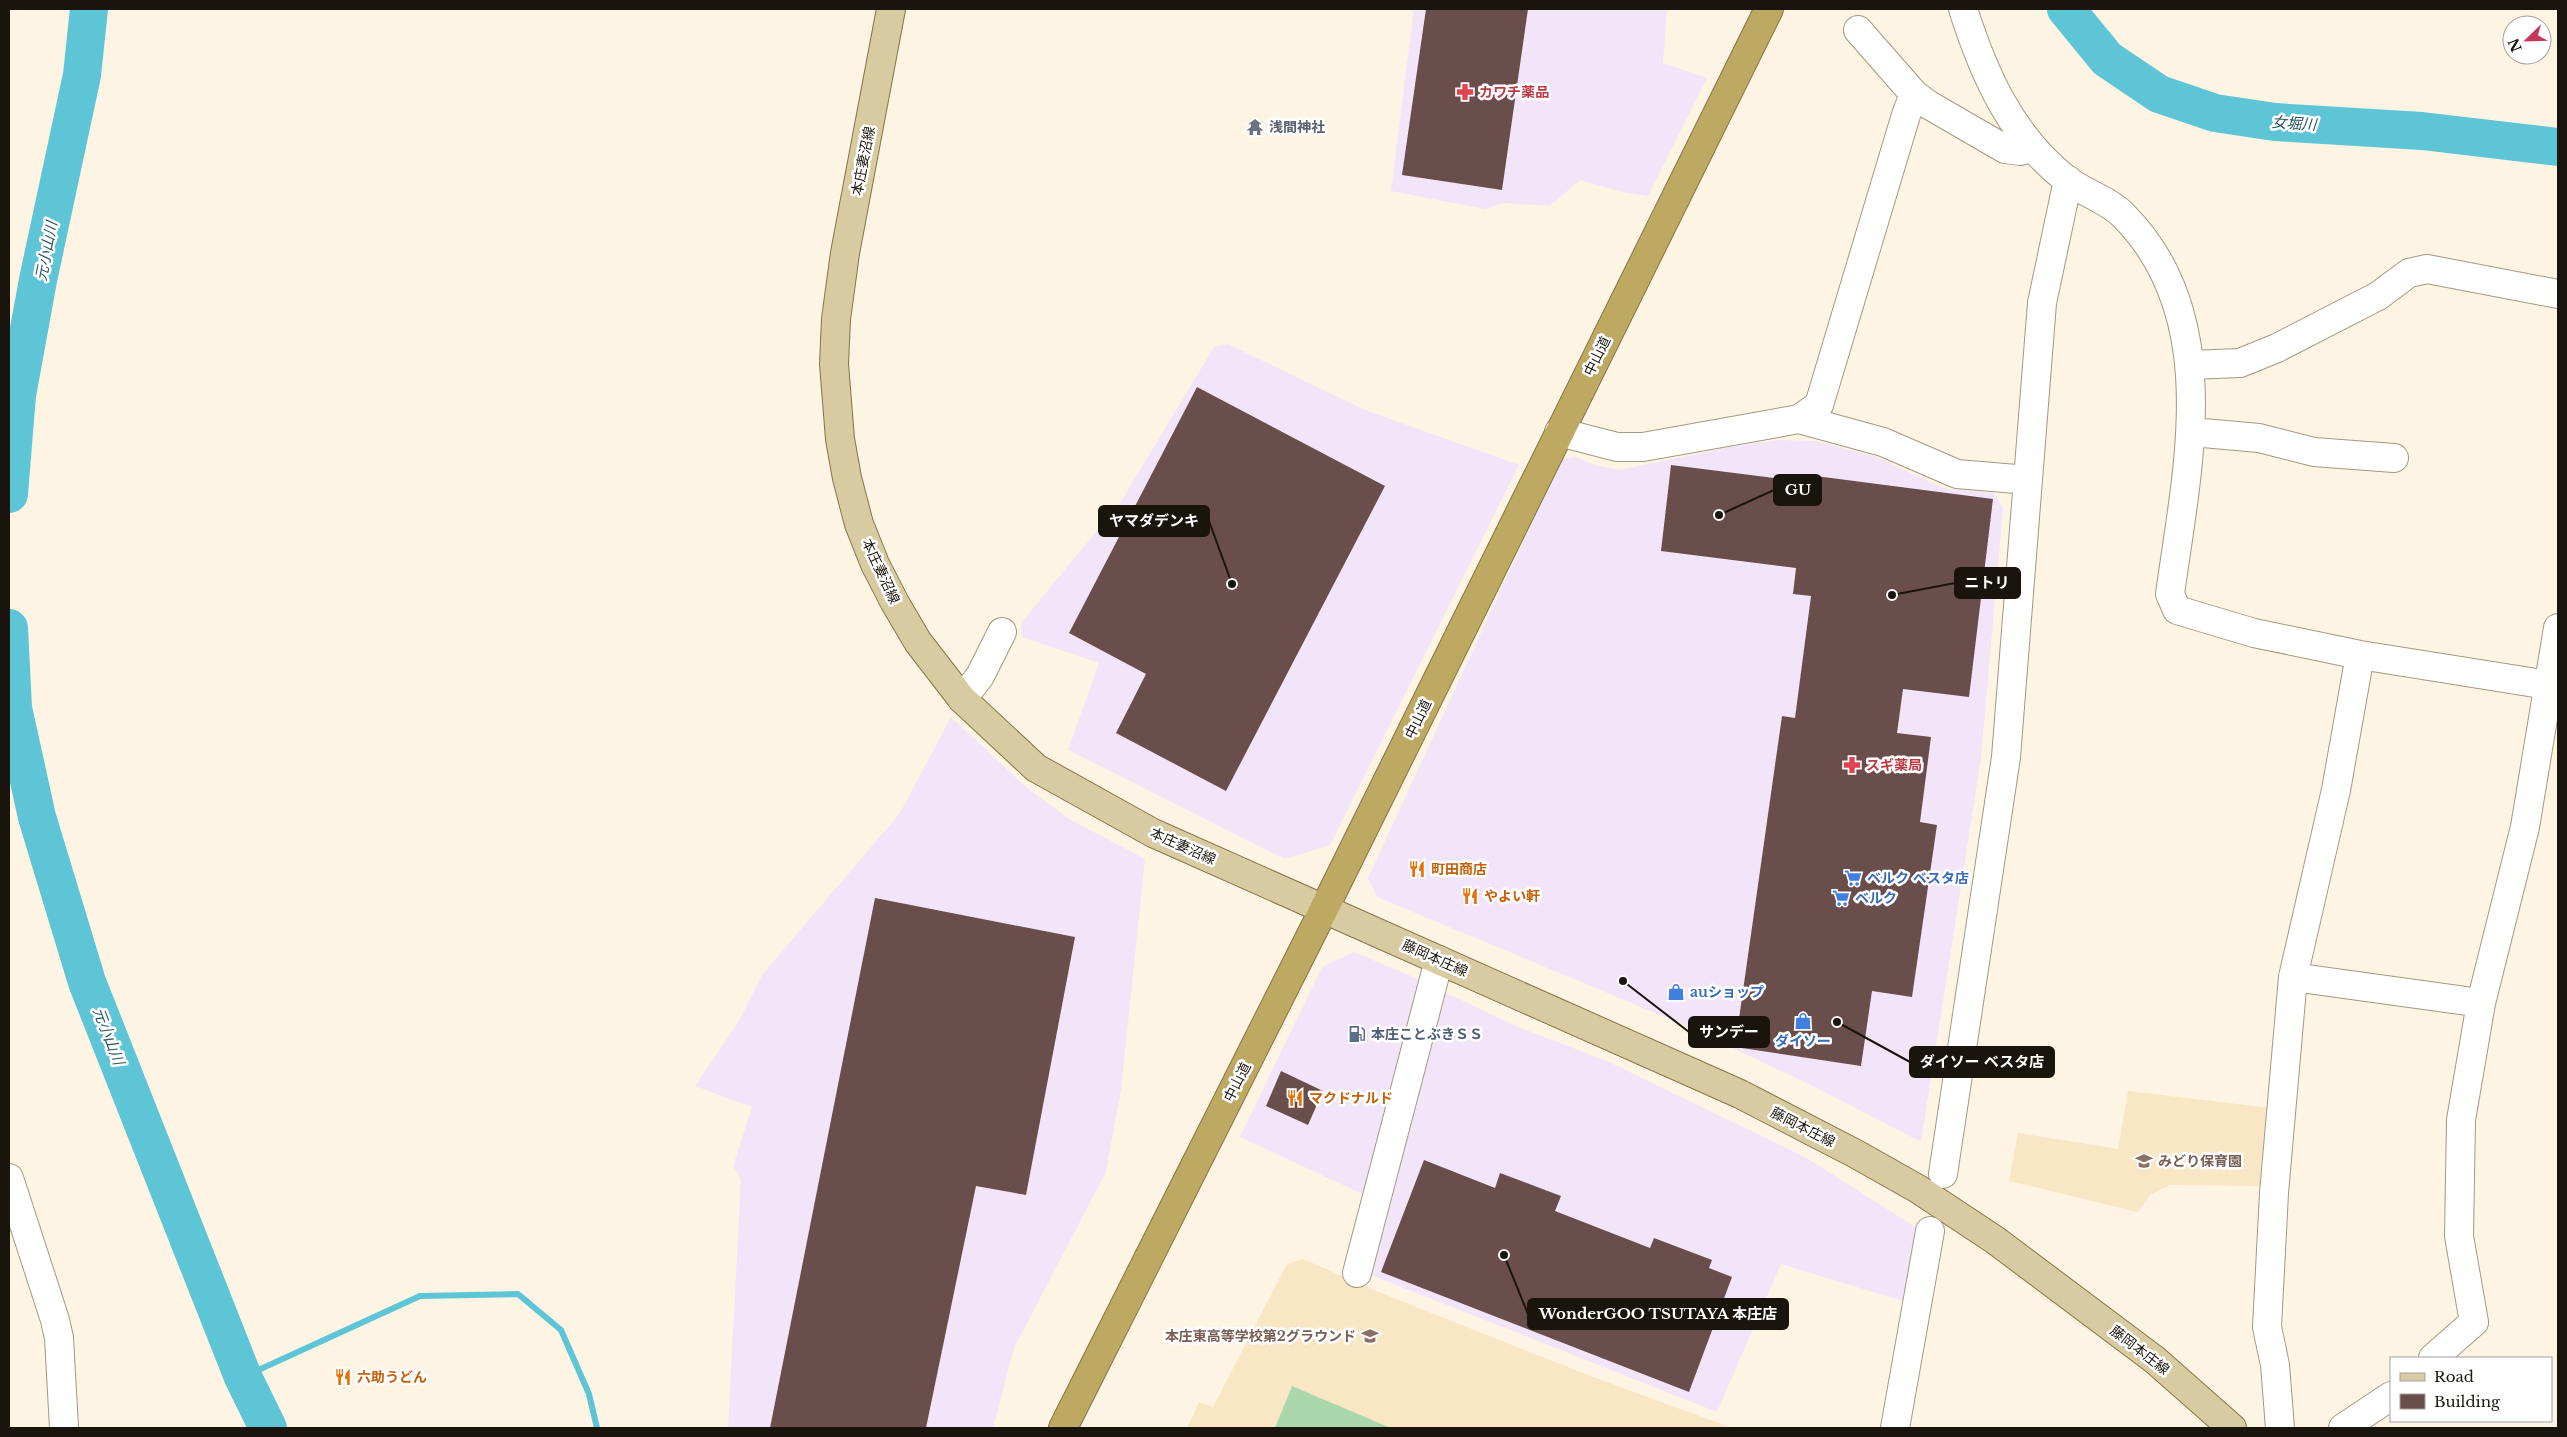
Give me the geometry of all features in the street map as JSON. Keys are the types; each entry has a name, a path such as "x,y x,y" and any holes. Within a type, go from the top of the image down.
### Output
{"highway":[{"name":"中山道","path":"1063,1428 1324,909 1769,9"}],"main road":[{"name":"本庄妻沼線","path":"891,9 845,253 836,319 834,364 840,439 847,478 860,524 875,564 895,604 918,642 962,699 1036,768 1152,833 1324,909"},
{"name":"藤岡本庄線","path":"1324,909 1740,1094 1856,1154 1918,1189 1995,1240 2155,1360 2232,1428"}],"street":[{"path":"1963,9 2001,104 2031,148 2068,180 2123,214 2145,241 2164,272 2178,307 2190,365 2192,432 2170,594 2177,610 2254,633 2360,655 2548,685"},
{"path":"1858,30 1914,94 1929,105 2005,149 2020,151 2031,148"},
{"path":"1559,432 1617,447 1643,447 1799,419 1819,405 1906,115 1914,94"},
{"path":"1943,1174 2006,757 2042,303 2068,180"},
{"path":"2190,365 2240,363 2277,348 2378,296 2409,273 2427,269 2558,294"},
{"path":"1799,419 1883,442 1957,474 2028,480"},
{"path":"2192,432 2259,438 2314,452 2394,458"},
{"path":"2434,1357 2474,1322 2458,1236 2461,1120 2482,1003 2525,827 2558,628"},
{"path":"962,699 980,676 1002,632"},
{"path":"2280,1428 2274,1365 2267,1327 2274,1193 2294,977 2336,790 2360,655"},
{"path":"1356,1273 1439,960"},
{"path":"2294,977 2482,1003"},
{"path":"9,1178 55,1320 60,1347 64,1428"},
{"path":"1895,1428 1930,1231"},
{"path":"2343,1428 2390,1397"}],"shaded area":[{"path":"1414,9 1667,9 1663,63 1707,78 1648,196 1621,192 1580,180 1550,206 1504,203 1485,209 1391,191"},
{"path":"1228,344 1365,410 1519,465 1330,845 1285,859 1068,750 1099,663 1022,637 1021,623 1120,503 1214,347"},
{"path":"1780,440 1816,441 1876,457 1943,488 1994,493 2003,508 1981,758 1921,1142 1813,1086 1682,1024 1377,897 1368,878 1561,459 1576,457 1595,465 1619,470 1734,446"},
{"path":"951,717 1027,788 1071,820 1145,859 1121,1089 1106,1172 1014,1348 993,1428 728,1428 741,1179 733,1166 752,1107 695,1086 739,1021 762,975 900,813"},
{"path":"1354,952 1418,979 1423,992 1371,1198 1240,1137 1322,967"},
{"path":"1448,994 1518,1027 1607,1061 1805,1157 1917,1228 1906,1302 1781,1264 1717,1412 1371,1275 1438,995"},
{"path":"2128,1091 2271,1108 2267,1181 2258,1186 2170,1185 2150,1195 2138,1212 2009,1181 2018,1133 2118,1149"},
{"name":"本庄東高等学校第2グラウンド","path":"1303,1259 1386,1295 1593,1377 1732,1428 1187,1428 1199,1402 1213,1407 1287,1264"}],"green space":[{"path":"1292,1386 1391,1428 1275,1428"}],"building":[{"name":"カワチ薬品","path":"1426,9 1528,9 1502,190 1402,175"},
{"path":"1197,387 1385,486 1226,791 1116,733 1146,674 1069,633"},
{"path":"1671,465 1807,482 1808,475 1993,499 1969,697 1903,689 1897,733 1931,737 1920,822 1937,825 1912,997 1872,991 1861,1066 1735,1047 1782,716 1795,718 1811,596 1793,594 1796,568 1661,551"},
{"path":"875,898 1075,937 1026,1195 976,1186 926,1428 770,1428"},
{"name":"マクドナルド","path":"1281,1071 1323,1091 1308,1125 1266,1106"},
{"path":"1424,1160 1495,1188 1500,1173 1561,1196 1555,1211 1650,1248 1654,1238 1712,1260 1709,1268 1732,1277 1689,1392 1381,1272"}],"waterway":[{"name":"元小山川","path":"9,494 17,395 38,280 82,75 89,9"},
{"name":"女堀川","path":"2066,9 2107,59 2159,94 2215,113 2275,122 2422,131 2558,147"},
{"name":"元小山川","path":"9,628 13,708 37,817 87,982 243,1377 268,1428"},
{"path":"243,1377 420,1296 518,1294 561,1330 589,1394 597,1428"}],"place":[{"name":"カワチ薬品","path":"1465,92"},
{"name":"浅間神社","path":"1255,127"},
{"name":"GU","path":"1719,515"},
{"name":"ヤマダデンキ","path":"1232,584"},
{"name":"ニトリ","path":"1892,595"},
{"name":"スギ薬局","path":"1852,765"},
{"name":"町田商店","path":"1417,869"},
{"name":"ベルク ベスタ店","path":"1853,878"},
{"name":"やよい軒","path":"1470,896"},
{"name":"ベルク","path":"1841,898"},
{"name":"サンデー","path":"1623,981"},
{"name":"auショップ","path":"1676,992"},
{"name":"ダイソー","path":"1803,1021"},
{"name":"ダイソー ベスタ店","path":"1837,1022"},
{"name":"本庄ことぶきＳＳ","path":"1357,1034"},
{"name":"マクドナルド","path":"1295,1098"},
{"name":"みどり保育園","path":"2144,1161"},
{"name":"WonderGOO TSUTAYA 本庄店","path":"1504,1255"},
{"name":"本庄東高等学校第2グラウンド","path":"1370,1336"},
{"name":"六助うどん","path":"343,1377"}]}
